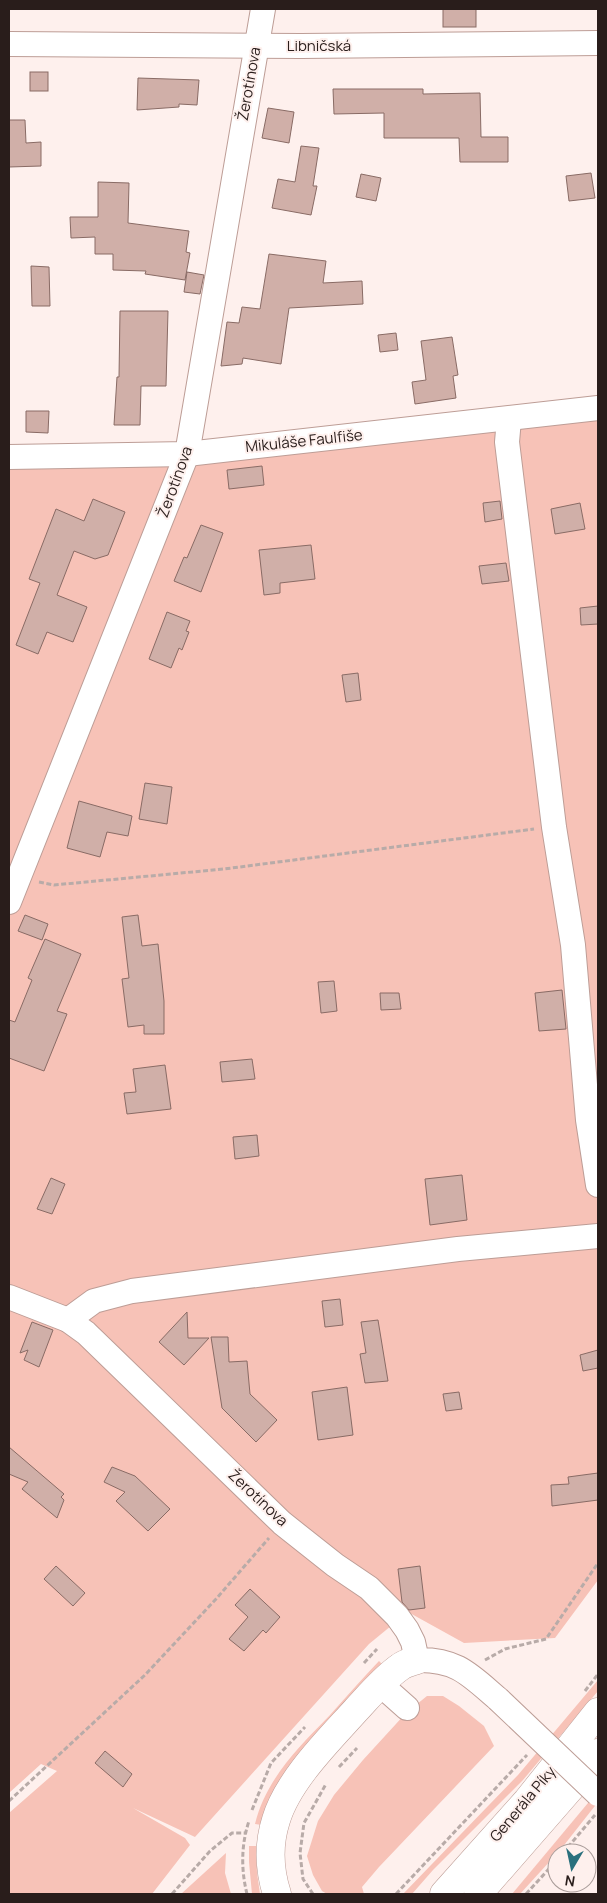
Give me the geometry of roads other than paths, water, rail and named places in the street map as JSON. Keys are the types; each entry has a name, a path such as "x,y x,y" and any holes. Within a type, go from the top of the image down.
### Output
{"highway":[{"path":"277,1894 272,1881 270,1852 272,1838 276,1818 296,1780 324,1744 380,1684 399,1667 417,1660"},
{"name":"Generála Píky","path":"444,1894 527,1801 589,1705"},
{"name":"Generála Píky","path":"478,1894 573,1785 598,1753"},
{"path":"573,1785 598,1760"},
{"path":"430,1894 483,1851"}],"street":[{"name":"Žerotínova","path":"9,902 188,454 263,9"},
{"name":"Libničská","path":"9,44 256,46 598,43"},
{"name":"Mikuláše Faulfiše","path":"9,457 188,454 598,408"},
{"path":"509,419 507,442 554,827 574,944 588,1120 598,1185"},
{"path":"68,1320 94,1301 132,1291 458,1249 598,1236"},
{"name":"Žerotínova","path":"9,1297 68,1320 86,1333 282,1523 335,1565 369,1588 392,1611 407,1630 413,1642 417,1660"},
{"path":"417,1660 431,1659 447,1662 462,1669 498,1698 598,1794"},
{"path":"380,1684 407,1708"}]}
